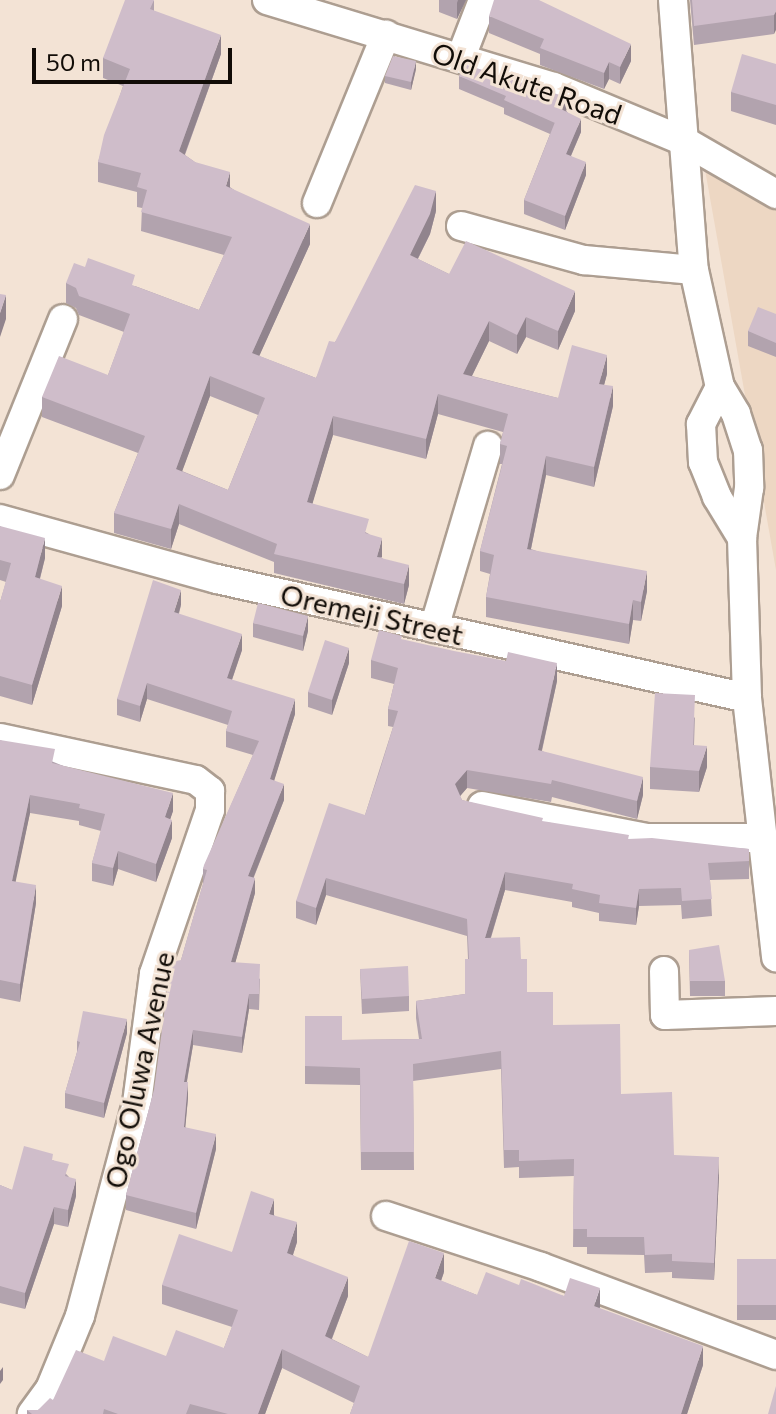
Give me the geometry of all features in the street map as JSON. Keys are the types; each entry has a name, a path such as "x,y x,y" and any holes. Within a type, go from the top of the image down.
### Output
{"street":[{"name":"Old Akute Road","path":"267,0 554,87 686,142 776,194"},
{"path":"461,57 483,0"},
{"path":"673,0 694,270 720,387 736,414 748,450 749,488 742,538 747,698 776,957"},
{"path":"317,203 386,35"},
{"path":"461,226 584,260 694,270"},
{"path":"0,475 63,319"},
{"path":"720,387 701,424 703,462 717,497 742,538"},
{"path":"434,628 488,446"},
{"name":"Oremeji Street","path":"0,519 217,579 747,698"},
{"name":"Ogo Oluwa Avenue","path":"0,738 196,780 210,791 210,810 154,974 137,1103 80,1316 50,1389 32,1414"},
{"path":"472,804 647,838 762,838"},
{"path":"664,971 665,1015 776,1011"},
{"path":"386,1216 541,1267 776,1355"}],"shaded area":[{"path":"704,164 776,207 776,570"}],"building":[{"path":"125,0 154,0 150,9 221,35 179,151 195,162 230,172 226,186 310,224 252,353 316,378 329,341 335,342 415,185 436,191 430,214 410,255 449,274 466,241 575,291 558,331 526,317 517,335 489,321 463,374 558,398 572,345 607,355 599,384 613,386 594,467 546,456 527,549 647,571 641,602 633,600 629,624 486,597 494,555 480,551 507,446 500,444 508,414 438,394 426,439 333,416 307,502 369,519 365,533 382,538 377,557 409,565 404,584 274,554 277,544 179,504 171,529 114,513 145,436 42,397 59,356 108,375 130,314 79,296 76,288 66,283 74,263 85,267 88,258 135,275 132,285 199,310 232,237 141,212 147,190 137,187 141,173 98,162 104,135 130,69 103,58","holes":["210,376 265,398 228,490 176,469"]},
{"path":"494,0 539,0 631,44 620,67 609,62 604,73 540,48 544,39 489,16"},
{"path":"692,0 776,0 776,11 774,15 694,26"},
{"path":"742,54 776,64 776,105 731,92"},
{"path":"393,56 416,61 411,82 385,76"},
{"path":"464,64 566,97 561,109 581,119 566,154 586,162 565,216 524,200 555,123 504,100 506,96 459,76"},
{"path":"0,294 6,295 0,313"},
{"path":"758,307 776,314 776,343 748,331"},
{"path":"0,526 45,538 35,577 62,586 32,685 0,676 0,602 11,563 0,560"},
{"path":"153,580 181,590 174,612 242,634 227,678 295,699 270,779 284,784 248,876 255,878 231,962 260,964 259,994 249,994 242,1037 193,1030 184,1082 188,1082 184,1127 216,1134 196,1213 126,1195 154,1090 171,962 181,960 207,870 203,869 204,865 259,741 226,731 232,711 147,683 140,706 117,699"},
{"path":"258,603 308,616 303,636 253,623"},
{"path":"379,630 402,636 401,639 506,661 508,652 557,663 538,750 643,777 637,801 552,780 551,784 467,770 455,784 462,800 543,818 542,821 629,835 628,839 652,838 749,849 749,861 708,863 712,899 682,901 681,888 639,889 636,908 599,903 600,895 572,889 573,884 505,872 485,938 520,937 521,959 527,959 527,992 553,992 553,1025 620,1024 621,1094 672,1092 674,1155 719,1157 714,1263 672,1261 672,1254 645,1255 644,1237 587,1237 587,1229 573,1229 574,1159 519,1161 519,1150 504,1150 501,1051 413,1064 414,1152 361,1152 360,1068 305,1066 305,1016 342,1016 342,1040 422,1039 416,1001 465,994 465,959 469,959 467,919 326,878 316,908 296,901 329,803 365,815 398,711 388,709 398,668 371,660"},
{"path":"325,640 349,648 332,700 308,692"},
{"path":"655,693 695,695 693,745 707,746 699,771 650,767"},
{"path":"0,740 55,749 52,763 173,793 165,817 172,820 156,864 118,851 113,868 92,863 105,814 79,808 80,804 30,795 12,881 36,885 20,984 0,980"},
{"path":"719,945 725,981 690,981 689,950"},
{"path":"408,966 409,996 362,999 360,969"},
{"path":"83,1011 127,1019 104,1103 65,1093 80,1042 77,1041"},
{"path":"24,1146 53,1154 52,1160 69,1164 65,1176 76,1179 68,1210 54,1207 25,1293 0,1286 0,1185 12,1190"},
{"path":"251,1191 274,1199 269,1214 297,1222 287,1253 348,1277 325,1336 368,1357 409,1241 444,1253 435,1278 477,1295 486,1272 519,1285 521,1279 564,1296 570,1278 600,1288 594,1306 703,1346 681,1414 350,1414 360,1386 282,1349 258,1414 228,1414 190,1404 186,1414 118,1414 104,1409 103,1414 32,1414 27,1410 38,1410 50,1398 53,1400 76,1350 104,1361 113,1336 166,1356 176,1330 224,1348 238,1310 162,1285 179,1234 232,1252"},
{"path":"737,1259 776,1259 776,1305 737,1305"},
{"path":"776,1386 776,1414 768,1414"}]}
